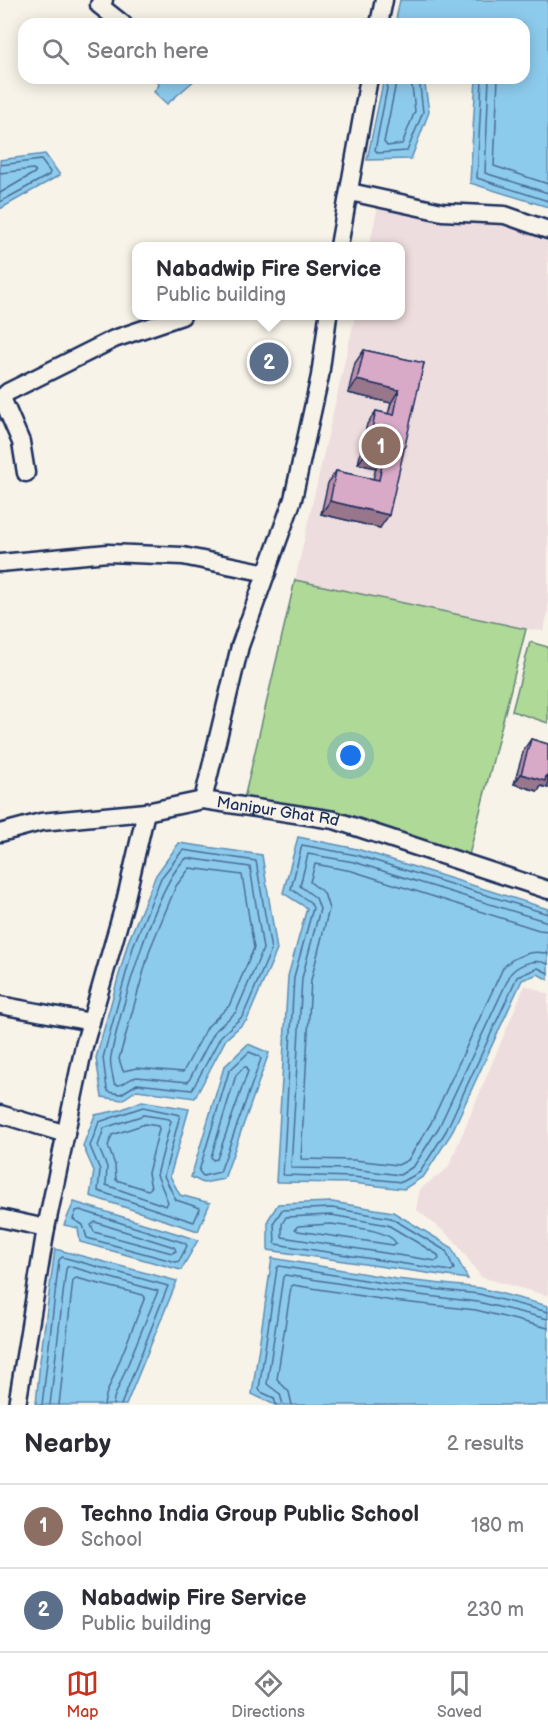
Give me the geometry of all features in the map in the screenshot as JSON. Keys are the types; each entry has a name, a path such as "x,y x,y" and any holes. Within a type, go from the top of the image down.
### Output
{"street":[{"path":"104,0 99,5 115,18"},
{"path":"380,18 384,0"},
{"path":"340,242 368,84"},
{"path":"350,192 442,212 505,215 548,230"},
{"path":"26,473 21,442 1,398 8,392 114,339 168,320"},
{"path":"203,800 240,646 293,499 320,375 327,320"},
{"path":"0,563 108,553 183,556 267,573"},
{"name":"Manipur Ghat Rd","path":"0,833 41,822 146,812 203,800 334,819 548,890"},
{"path":"17,1405 46,1228 66,1134 91,1022 125,902 146,812"},
{"path":"0,1005 91,1022"},
{"path":"0,1114 66,1134"},
{"path":"0,1218 46,1228"}],"shaded area":[{"path":"380,198 505,215 548,235 548,614 543,631 295,580 354,320 405,320 405,242 370,242"},
{"path":"525,985 548,994 548,1296 481,1277 454,1240 416,1209 420,1189 448,1168"}],"green space":[{"path":"295,580 526,629 467,863 244,799"},
{"path":"530,642 548,647 548,723 512,711"}],"water":[{"path":"400,0 548,0 548,207 470,183 476,84 530,84 530,18 396,18"},
{"path":"190,84 167,104 154,92 159,85"},
{"path":"383,84 425,84 429,112 411,159 367,160"},
{"path":"45,154 60,175 0,209 0,160"},
{"path":"298,837 357,849 548,909 548,980 538,974 522,980 451,1134 424,1176 404,1189 352,1183 276,1182 288,976 307,908 283,893"},
{"path":"179,843 262,855 277,950 247,1020 226,1039 195,1098 137,1090 122,1100 102,1097 96,1058 128,942 156,875"},
{"path":"248,1044 269,1053 224,1179 203,1183 191,1177 224,1067"},
{"path":"142,1101 189,1109 170,1176 180,1195 210,1203 198,1231 90,1196 94,1171 83,1146 95,1115 120,1110"},
{"path":"74,1202 198,1240 181,1270 80,1242 78,1228 64,1225"},
{"path":"332,1202 393,1212 451,1247 468,1279 268,1250 268,1220 278,1204"},
{"path":"55,1249 177,1281 126,1405 36,1405"},
{"path":"272,1258 396,1279 480,1288 548,1306 548,1405 275,1405 252,1394"}],"building":[{"path":"364,350 424,363 389,515 330,501 336,471 379,480 384,455 367,451 376,411 394,415 399,390 357,380"},
{"path":"531,739 548,744 548,777 546,776 545,781 521,774"}],"place":[{"name":"Nabadwip Fire Service","path":"269,362"},
{"name":"Techno India Group Public School","path":"381,446"}]}
